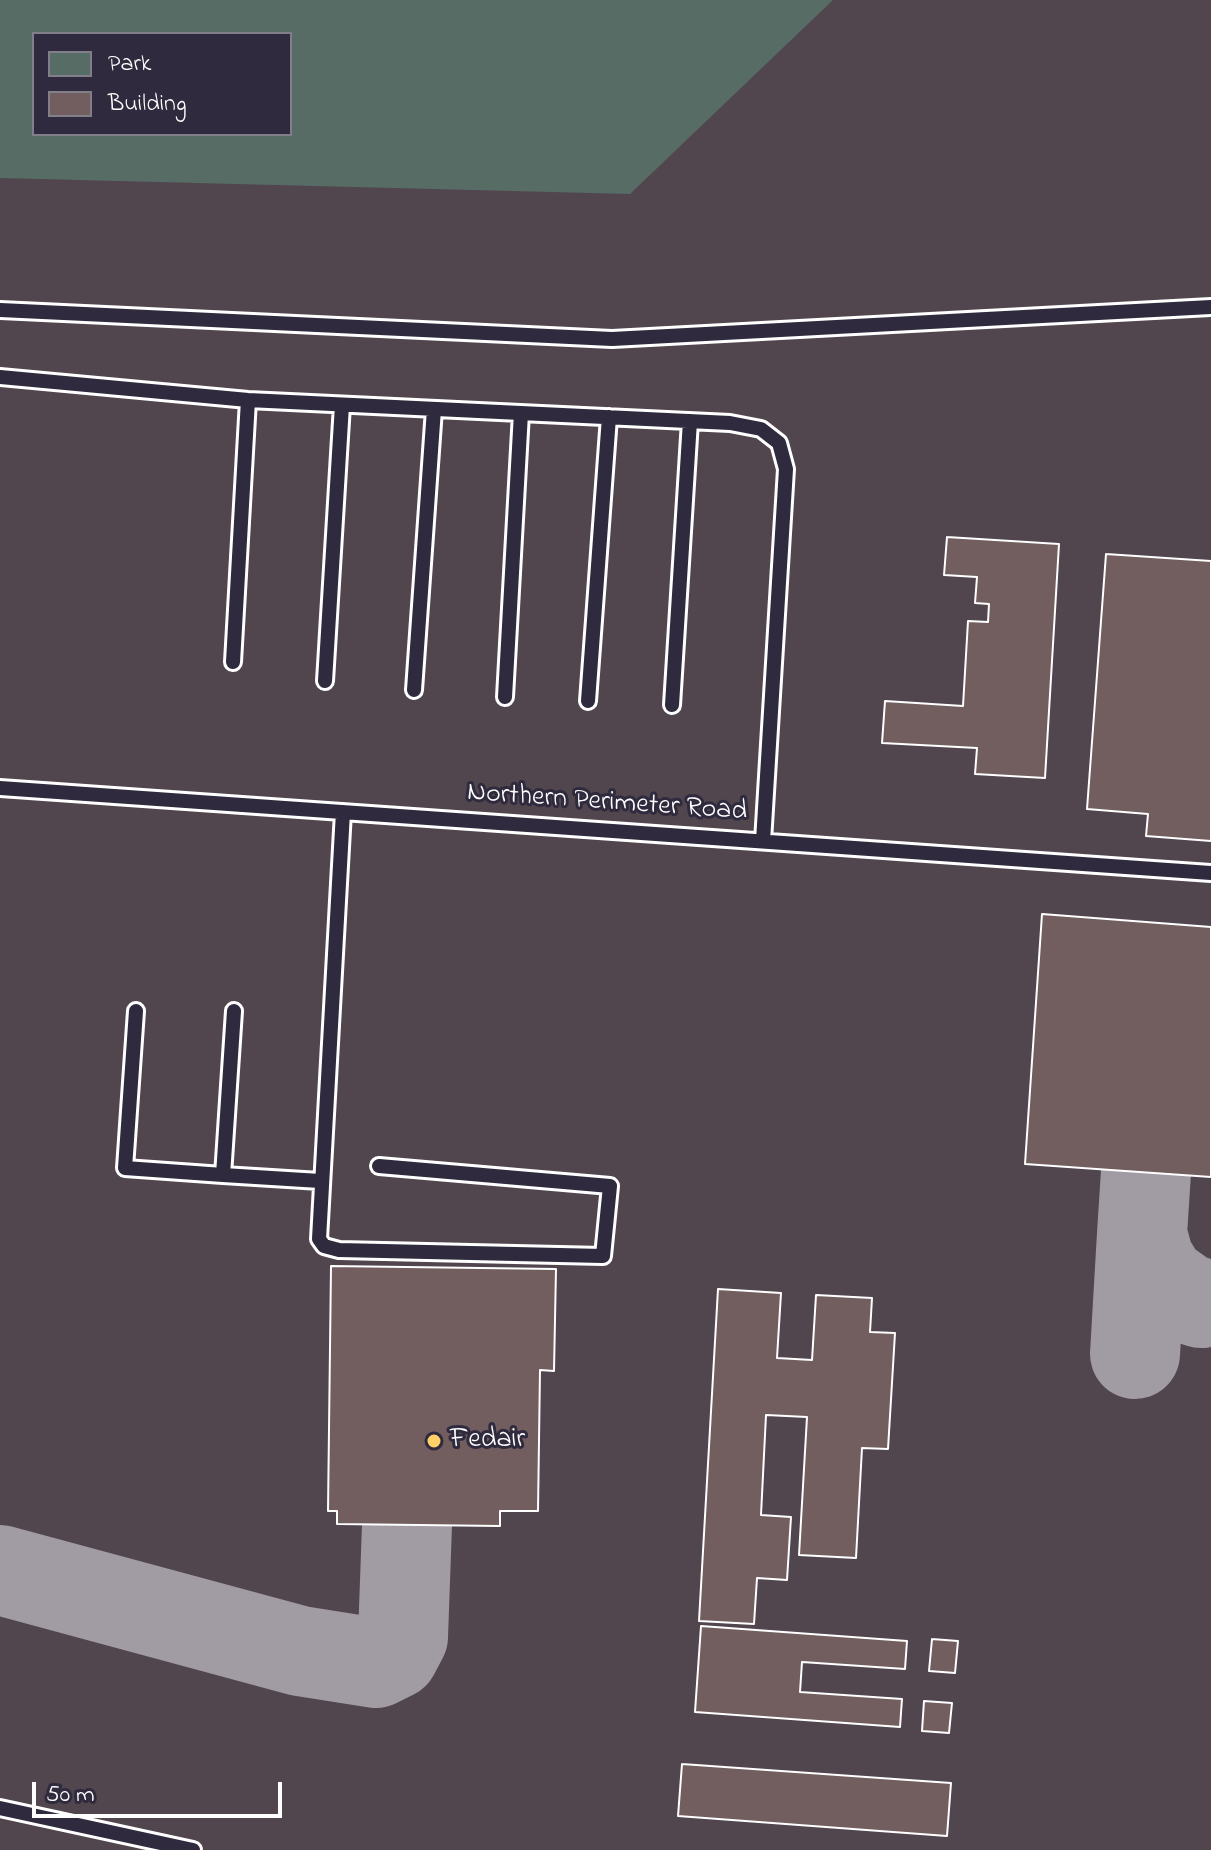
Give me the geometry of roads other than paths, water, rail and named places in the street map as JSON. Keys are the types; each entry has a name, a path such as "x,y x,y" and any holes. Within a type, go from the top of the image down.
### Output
{"lane":[{"path":"0,310 612,339 1211,307"},
{"path":"0,377 248,400 690,421 761,429 779,443 786,469 763,841"},
{"path":"233,662 248,400"},
{"path":"325,681 342,405"},
{"path":"414,690 434,409"},
{"path":"505,697 521,413"},
{"path":"588,701 609,417"},
{"path":"672,705 690,421"},
{"name":"Northern Perimeter Road","path":"0,788 1211,873"},
{"path":"343,812 319,1239 324,1246 339,1250 603,1256 610,1186 379,1166"},
{"path":"136,1011 125,1168 320,1181"},
{"path":"223,1175 234,1011"},
{"path":"0,1808 193,1850"}],"place":[{"name":"Fedair","path":"434,1441"}]}
